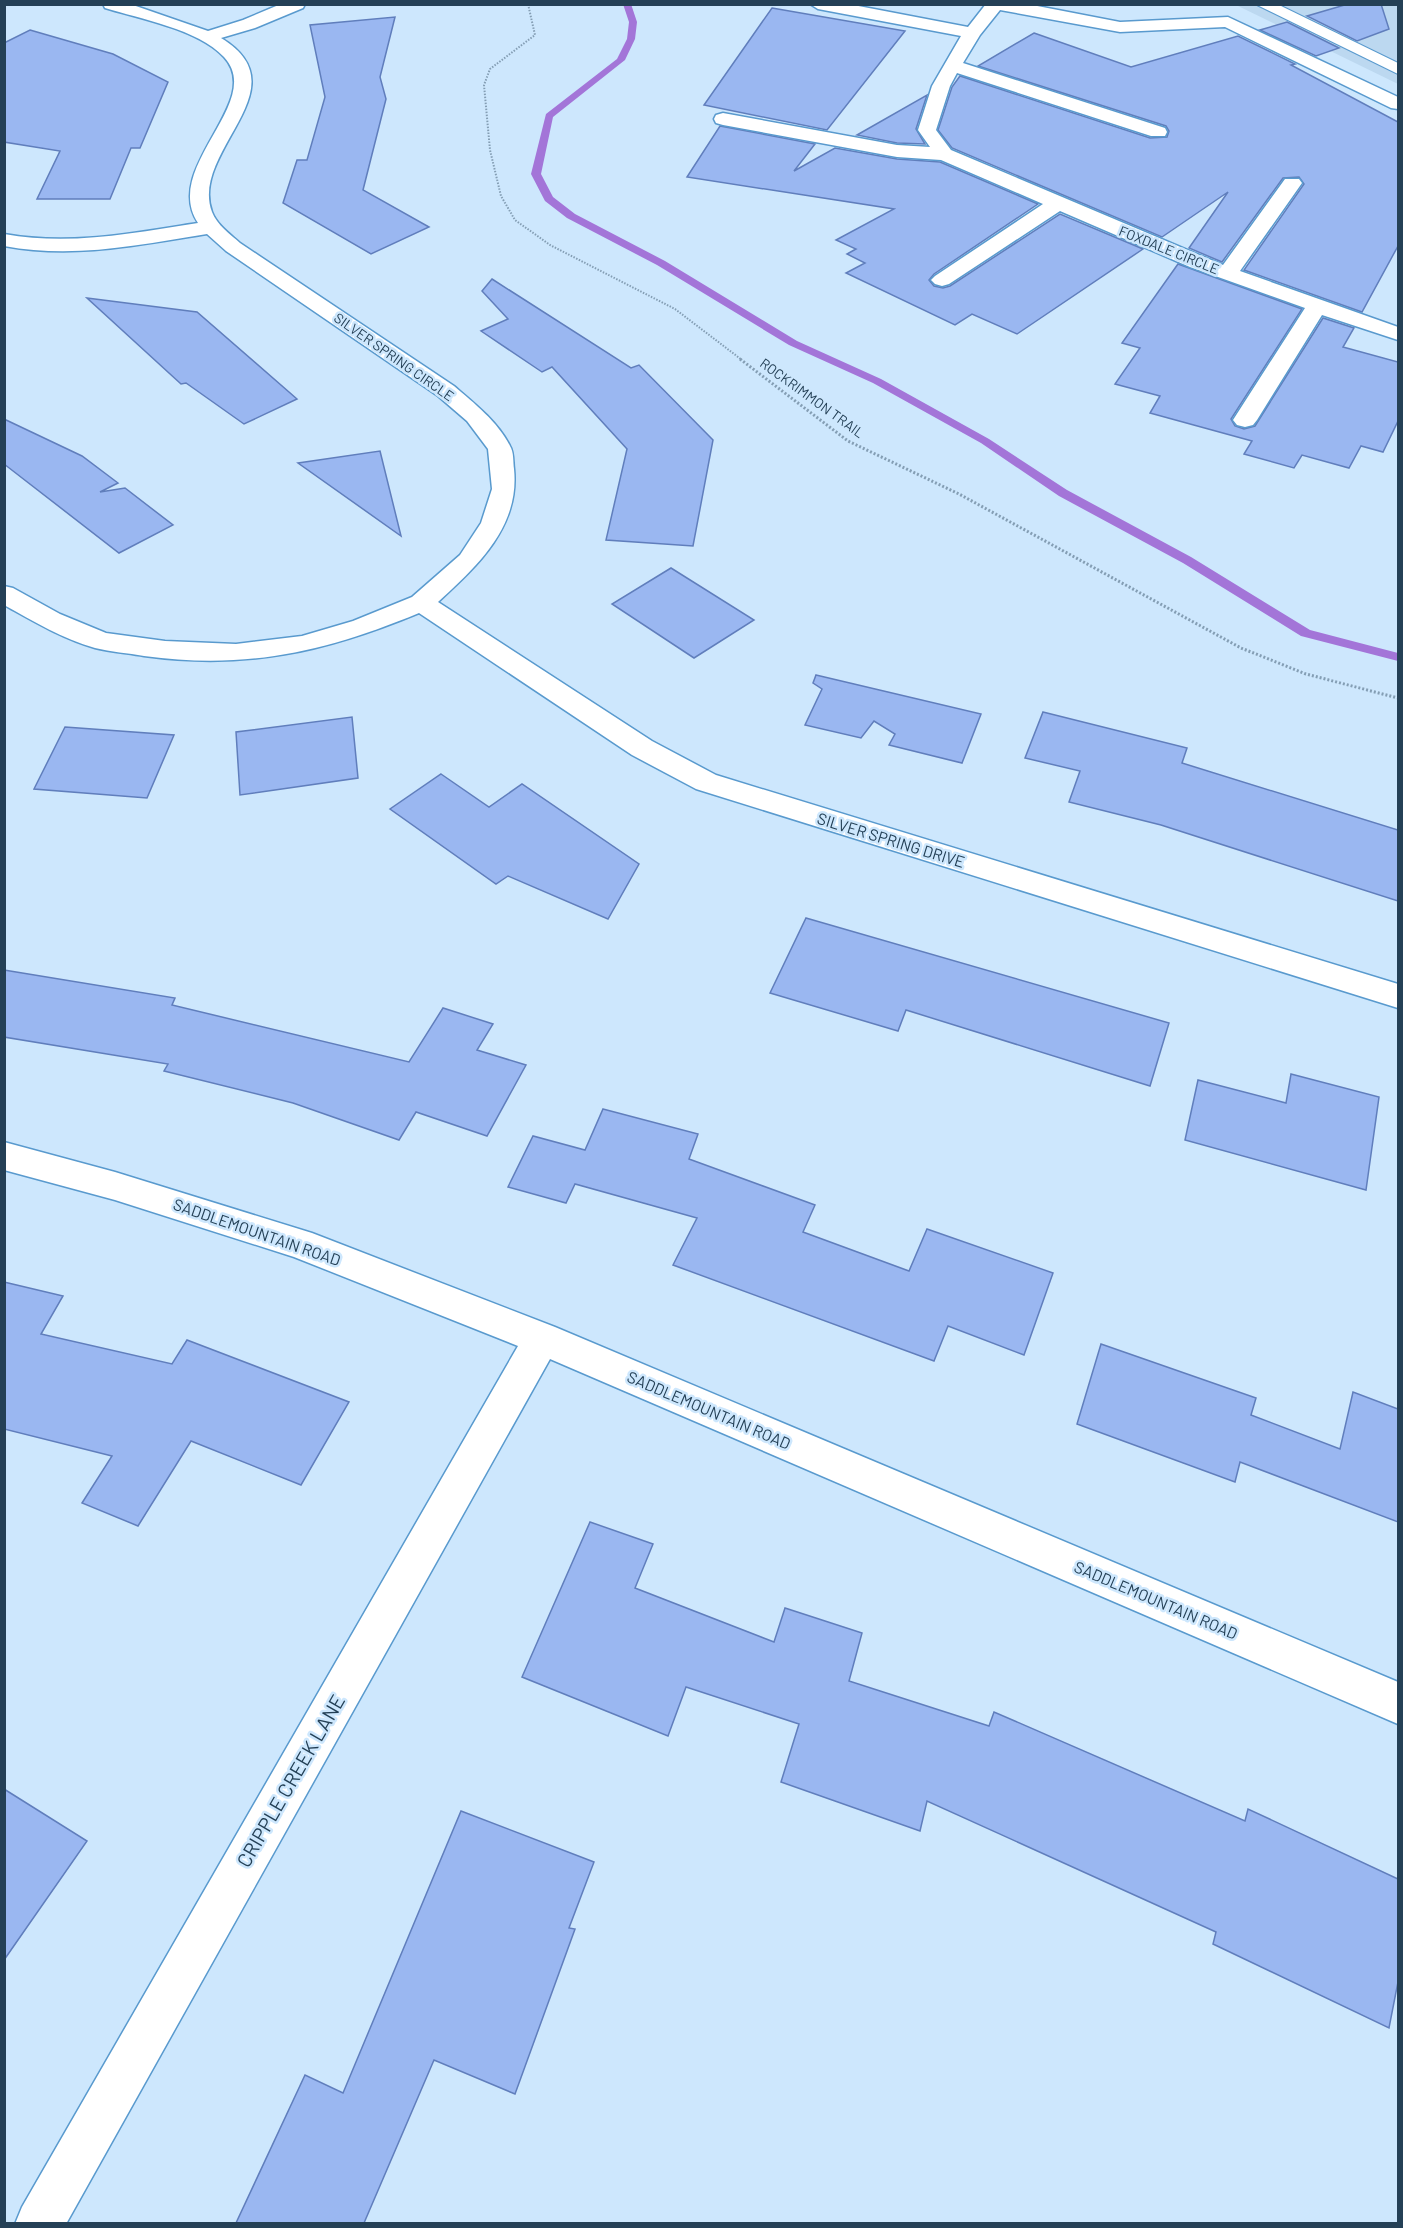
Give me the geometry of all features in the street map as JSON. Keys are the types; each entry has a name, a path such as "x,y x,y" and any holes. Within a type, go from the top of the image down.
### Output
{"street":[{"name":"SILVER SPRING CIRCLE","path":"4,594 51,620 101,641 165,650 236,653 303,644 362,627 421,603 469,560 493,523 504,489 500,448 475,416 446,391 233,247 212,227 201,209 199,193 208,157 234,115 243,93 244,73 231,53 207,37 111,4"},
{"path":"207,37 249,24 297,4"},
{"path":"818,4 972,33"},
{"path":"944,154 927,130 941,86 972,33 996,4 1120,27 1228,22 1398,104"},
{"path":"1189,4 1198,23"},
{"path":"953,66 1158,132"},
{"name":"FOXDALE CIRCLE","path":"723,119 897,151 944,154 1227,274 1398,334"},
{"path":"1227,274 1292,183"},
{"path":"942,280 1058,204"},
{"path":"4,240 37,246 96,245 212,227"},
{"path":"1245,420 1317,306"},
{"name":"SILVER SPRING DRIVE","path":"421,603 642,748 706,782 1398,996"},
{"name":"SADDLEMOUNTAIN ROAD","path":"4,1156 116,1186 300,1244 542,1340 1398,1703"},
{"name":"CRIPPLE CREEK LANE","path":"39,2223 542,1340"}],"lane":[{"path":"1263,4 1396,66"}],"path":[{"name":"ROCKRIMMON TRAIL","path":"528,4 535,35 490,69 484,85 490,150 501,196 515,220 550,245 675,309 848,441 959,494 1240,648 1306,675 1398,698"}],"shaded area":[{"path":"1236,5 1398,5 1398,84"}],"building":[{"path":"1348,4 1381,4 1389,29 1357,41 1307,16"},
{"path":"772,8 905,31 827,130 704,105"},
{"path":"395,17 380,77 386,99 363,190 429,227 371,254 283,203 297,160 307,160 325,97 310,25"},
{"path":"1287,22 1339,48 1316,56 1260,30"},
{"path":"30,30 113,54 168,82 140,148 131,148 110,199 37,199 60,151 4,142 4,43"},
{"path":"1034,33 1131,67 1238,36 1295,64 1291,65 1398,122 1398,246 1362,312 1244,270 1304,184 1299,177 1283,178 1222,262 1189,248 1228,192 1162,237 952,148 938,130 952,87 960,76 1150,138 1167,137 1169,131 1166,126 978,66"},
{"path":"927,95 916,129 925,144 897,143 857,135"},
{"path":"720,126 815,144 794,171 835,148 897,159 940,162 1038,204 934,274 929,280 934,286 943,288 950,286 1060,214 1143,249 1017,334 972,314 955,325 846,273 865,263 847,254 856,249 836,240 894,209 687,177"},
{"path":"1178,264 1302,309 1231,419 1235,426 1244,429 1255,426 1323,318 1354,328 1343,347 1398,362 1398,421 1383,452 1361,446 1349,468 1302,455 1294,468 1244,454 1252,441 1150,413 1160,396 1115,384 1140,348 1122,343"},
{"path":"492,279 631,368 639,365 713,440 693,546 606,540 627,449 552,367 542,372 481,331 508,319 482,291"},
{"path":"87,298 197,312 297,399 244,424 186,383 181,384"},
{"path":"4,419 82,456 118,483 100,492 125,488 173,525 119,553 4,464"},
{"path":"380,451 401,536 298,463"},
{"path":"671,568 754,620 694,658 612,604"},
{"path":"816,675 981,714 962,763 889,745 895,734 874,721 861,738 805,725 822,689 813,683"},
{"path":"1043,712 1187,748 1182,763 1398,830 1398,901 1161,825 1069,802 1080,771 1025,758"},
{"path":"352,717 358,778 240,795 236,732"},
{"path":"65,727 174,735 147,798 34,789"},
{"path":"441,774 489,807 522,784 639,864 608,919 508,876 496,884 390,809"},
{"path":"806,918 1169,1023 1150,1086 906,1010 898,1031 770,993"},
{"path":"4,970 175,998 172,1005 409,1062 443,1008 493,1024 477,1050 526,1065 487,1136 416,1112 399,1140 293,1103 164,1071 168,1064 4,1037"},
{"path":"1291,1074 1379,1097 1366,1190 1185,1140 1198,1080 1286,1103"},
{"path":"603,1109 698,1134 689,1159 815,1205 803,1232 909,1271 927,1229 1053,1273 1024,1355 948,1326 934,1361 673,1265 697,1218 575,1184 566,1203 508,1187 533,1136 585,1150"},
{"path":"4,1282 63,1296 41,1334 172,1364 187,1340 349,1402 301,1485 191,1441 138,1526 82,1503 112,1456 4,1429"},
{"path":"1101,1344 1256,1398 1251,1415 1340,1449 1353,1392 1398,1409 1398,1522 1240,1462 1235,1482 1077,1424"},
{"path":"590,1522 653,1544 635,1588 774,1642 785,1608 862,1633 849,1681 989,1726 994,1712 1245,1821 1248,1809 1398,1879 1398,1982 1389,2028 1213,1944 1216,1932 927,1801 920,1831 781,1782 799,1724 686,1687 668,1736 522,1677"},
{"path":"4,1789 87,1841 4,1960"},
{"path":"461,1811 594,1862 569,1928 575,1929 515,2094 434,2060 364,2223 236,2223 305,2075 343,2093"}],"waterway":[{"path":"627,4 633,22 631,39 621,60 549,116 536,174 549,199 571,216 661,263 793,343 877,381 985,441 1063,493 1187,560 1306,633 1398,657"}]}
